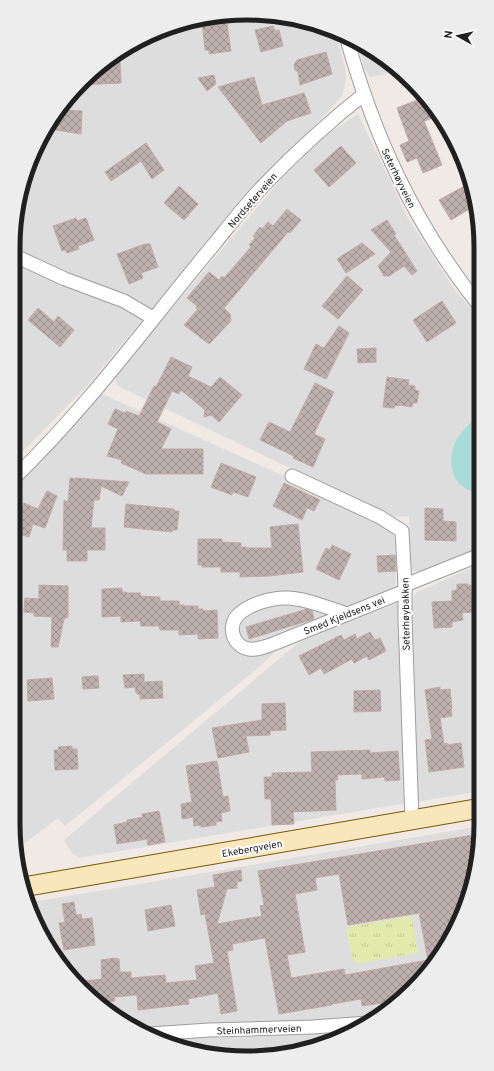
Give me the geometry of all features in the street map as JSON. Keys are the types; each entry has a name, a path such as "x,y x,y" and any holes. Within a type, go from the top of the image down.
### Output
{"main road":[{"name":"Ekebergveien","path":"29,886 474,809"}],"street":[{"name":"Seterhøyveien","path":"348,44 380,138 413,208 440,253 474,298"},
{"name":"Nordseterveien","path":"20,472 54,437 99,386 153,318 267,181 322,128 364,94"},
{"path":"20,258 65,279 124,301 153,318"},
{"name":"Seterhøybakken","path":"292,476 380,517 402,530 412,820"},
{"path":"405,588 474,559"},
{"name":"Smed Kjeldsens vei","path":"347,614 303,600 288,598 272,599 259,603 238,615 233,622 232,632 235,640 240,646 248,649 257,649 347,614 405,588"},
{"name":"Steinhammerveien","path":"159,1033 353,1025"}],"shaded area":[{"path":"232,20 262,20 291,24 337,38 345,67 346,80 342,96 256,184 86,387 20,454 20,232 24,203 32,174 43,147 58,121 76,97 97,76 134,50 174,32 203,24 217,22"},
{"path":"360,50 392,72 370,77 364,68"},
{"path":"358,114 409,220 453,287 474,313 474,550 419,572 410,570 409,516 393,517 122,388 117,385 115,378 118,372 283,177 325,136"},
{"path":"102,394 375,517 394,531 396,586 301,627 257,669 65,826 58,818 21,846 20,472"},
{"path":"474,567 474,792 417,802 411,601 417,592"},
{"path":"398,603 407,803 79,858 72,853 64,840 304,638"},
{"path":"295,606 311,610 314,620 248,639 245,623"},
{"path":"474,827 470,868 457,911 444,938 418,974 397,995 360,1021 334,1034 291,1047 262,1051 232,1051 203,1047 160,1034 133,1021 97,995 76,974 50,938 34,902"}],"green space":[{"path":"412,916 418,953 359,963 356,963 352,959 346,927"}],"water":[{"path":"474,420 474,491 466,489 457,481 454,476 451,463 455,443 468,425"}],"building":[{"path":"227,21 231,51 209,54 209,50 205,50 202,24"},
{"path":"273,26 275,31 279,30 283,46 261,52 255,30"},
{"path":"326,52 332,74 300,85 298,72 295,70 294,65 297,60"},
{"path":"115,62 120,62 121,83 88,85 97,76"},
{"path":"214,75 216,84 207,91 198,78"},
{"path":"254,77 262,105 304,93 311,113 287,121 261,143 218,87"},
{"path":"420,99 434,118 424,121 442,165 423,173 417,158 407,162 400,145 409,141 397,108"},
{"path":"66,110 82,111 81,134 52,129"},
{"path":"146,143 164,170 152,179 141,161 111,181 105,172"},
{"path":"341,146 356,163 329,187 314,170"},
{"path":"179,186 198,204 184,220 164,203"},
{"path":"465,186 471,208 451,220 439,200"},
{"path":"287,209 301,220 290,233 288,232 224,308 230,314 231,321 209,344 184,325 198,309 196,308 197,306 187,298 209,272 219,280 222,276 224,278 251,247 249,245 255,238 253,236 260,227 262,229 268,222 273,226"},
{"path":"76,218 77,221 86,218 94,240 78,246 79,249 67,253 66,250 62,251 53,226"},
{"path":"387,220 396,234 394,235 417,271 412,275 404,266 389,276 384,276 378,266 391,252 371,230"},
{"path":"362,243 375,254 346,273 337,259"},
{"path":"145,244 150,244 158,267 141,273 143,278 129,284 117,254"},
{"path":"347,276 363,290 338,319 322,306"},
{"path":"442,301 456,323 427,342 413,320"},
{"path":"38,308 54,322 58,316 74,330 60,347 28,320"},
{"path":"339,326 349,333 326,379 304,369 316,344 324,348"},
{"path":"376,348 376,362 358,363 357,349"},
{"path":"171,357 192,367 188,376 211,387 220,377 242,395 219,422 211,415 204,417 205,410 181,390 179,394 172,391 157,422 171,429 161,449 203,449 203,474 146,474 121,463 122,460 107,456 118,429 108,424 115,409 139,416"},
{"path":"387,377 409,380 408,385 415,386 415,390 419,391 417,403 413,403 412,407 395,405 394,408 383,407"},
{"path":"315,383 334,392 314,434 325,439 313,467 260,440 269,422 290,432"},
{"path":"221,463 256,477 248,497 233,492 232,495 211,487"},
{"path":"70,478 129,482 122,496 101,486 99,500 94,500 91,528 105,528 105,550 87,550 87,561 67,561 67,550 63,550 64,500 68,502"},
{"path":"284,483 320,500 314,511 307,508 302,520 273,506"},
{"path":"47,491 57,496 45,528 33,524 29,537 20,534 20,514 24,503 38,509"},
{"path":"126,504 174,509 174,511 179,511 177,530 172,530 172,532 124,527"},
{"path":"425,508 443,509 443,521 456,522 456,541 425,540"},
{"path":"298,524 303,572 269,576 240,577 240,572 221,572 221,567 202,567 202,565 198,565 198,539 222,539 222,542 241,543 241,547 246,548 272,548 270,527"},
{"path":"332,545 351,554 339,580 316,569 326,548 330,550"},
{"path":"395,555 396,571 378,572 377,556"},
{"path":"457,584 468,584 468,586 471,585 472,612 462,613 463,620 452,622 452,627 434,628 432,602 452,601 452,591 457,590"},
{"path":"39,585 68,586 68,617 64,619 58,647 51,647 52,617 34,616 34,613 24,612 25,598 39,599"},
{"path":"122,588 122,592 141,593 140,596 160,597 160,601 179,601 179,605 198,606 198,609 203,609 203,611 217,610 218,638 198,639 198,634 179,635 179,630 160,630 159,626 141,626 140,621 121,622 121,616 102,617 102,589"},
{"path":"307,609 312,611 314,619 249,639 246,627"},
{"path":"370,632 375,640 380,638 386,651 369,660 367,656 354,663 352,659 324,674 321,668 309,675 299,656 341,635 344,640 355,634 357,639"},
{"path":"144,674 144,682 162,681 163,698 140,699 140,695 136,693 135,687 125,688 123,675"},
{"path":"98,676 99,688 83,689 82,677"},
{"path":"52,678 54,699 28,701 27,680"},
{"path":"440,687 440,690 450,689 452,708 452,716 440,718 444,744 461,743 464,767 429,772 425,740 432,739 425,690"},
{"path":"380,690 381,711 354,712 354,691"},
{"path":"285,703 286,730 270,731 270,735 246,736 249,752 218,758 212,728 262,720 262,704"},
{"path":"72,746 72,749 77,749 78,769 55,770 54,750 59,750 58,747"},
{"path":"370,750 370,753 398,751 400,780 385,781 385,777 362,779 362,774 337,775 338,780 335,780 336,810 293,812 294,824 272,825 271,799 265,799 264,777 272,777 272,773 312,772 311,752"},
{"path":"217,761 223,797 228,796 230,811 221,813 222,821 216,822 216,825 201,827 201,825 194,826 193,817 182,818 181,804 192,802 186,766"},
{"path":"159,811 165,842 148,845 147,839 117,844 114,825 127,822 127,820 143,817 142,814"},
{"path":"474,835 470,868 466,883 457,911 446,934 442,935 443,940 418,974 408,985 387,1002 362,1006 361,999 279,1014 265,938 232,944 233,950 227,951 237,1011 221,1014 218,993 188,999 189,1004 138,1010 137,995 114,997 115,1001 106,1002 83,981 102,979 101,960 115,958 119,959 120,972 131,972 131,978 165,975 166,983 197,980 195,966 214,963 205,914 201,915 197,890 215,887 213,875 241,870 242,881 237,882 237,888 227,889 217,924 262,916 260,906 264,905 258,871","holes":["339,874 348,925 419,913 428,960 345,975 344,969 291,978 287,955 305,952 295,894 317,890 315,878"]},
{"path":"74,902 76,915 81,914 82,919 92,918 95,945 64,950 59,923 65,922 62,904"},
{"path":"171,905 175,926 148,931 145,910"}]}
